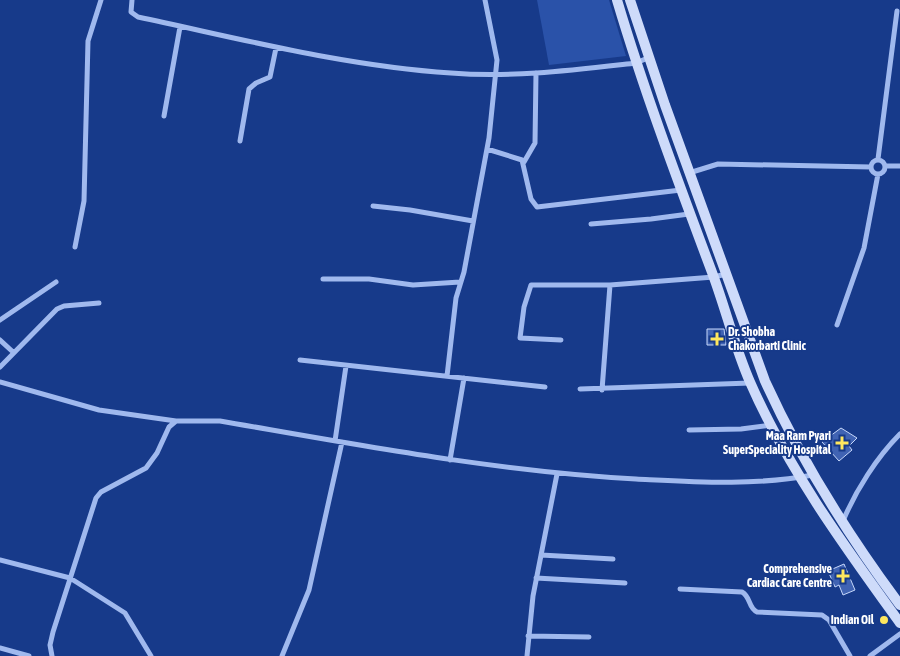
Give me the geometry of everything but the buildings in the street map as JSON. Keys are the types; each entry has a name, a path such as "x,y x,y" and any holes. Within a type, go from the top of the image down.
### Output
{"main road":[{"path":"617,0 636,62 714,277 750,383 800,477 850,553 900,623"},
{"path":"630,0 689,173 765,381 783,421 860,551 900,605"}],"street":[{"path":"75,247 84,201 88,42 101,0"},
{"path":"132,0 131,12 138,18 276,48 377,66 452,73 536,73 636,62 650,57"},
{"path":"447,376 460,282 487,150 497,55 485,0"},
{"path":"878,159 898,11"},
{"path":"164,116 180,27"},
{"path":"240,141 249,89 256,83 270,77 276,48"},
{"path":"524,162 534,148 536,135 536,73"},
{"path":"487,150 520,158 524,162 531,199 536,207 681,190"},
{"path":"878,159 883,161 886,166"},
{"path":"878,159 873,161 871,167 873,172 878,174 884,172 886,166"},
{"path":"689,173 718,164 871,167"},
{"path":"886,166 900,166"},
{"path":"837,325 864,248 878,174"},
{"path":"373,206 410,210 473,221"},
{"path":"591,224 651,220 690,214"},
{"path":"561,340 520,338 529,287 535,284 610,285 714,277 726,274"},
{"path":"323,279 369,279 413,285 460,282"},
{"path":"0,320 56,282"},
{"path":"602,390 610,285"},
{"path":"0,367 57,309 64,306 99,303"},
{"path":"0,340 13,352"},
{"path":"300,360 545,386"},
{"path":"335,441 346,366"},
{"path":"450,460 464,378"},
{"path":"0,382 98,410 176,421 220,422 450,460 557,474 726,484 814,474"},
{"path":"580,389 602,390 750,383"},
{"path":"52,656 50,645 53,632 96,498 101,492 146,468 152,462 169,426 176,421"},
{"path":"688,430 741,429 772,425"},
{"path":"843,522 869,475 889,445 900,434"},
{"path":"282,656 309,590 342,442"},
{"path":"527,656 536,578 557,474"},
{"path":"541,555 613,559"},
{"path":"0,560 70,578 125,613 151,656"},
{"path":"536,578 625,583"},
{"path":"680,589 742,592 748,596 752,609 757,612 822,615 829,620 850,656"},
{"path":"870,656 900,634"},
{"path":"528,636 589,637"},
{"path":"0,648 29,656"}],"shaded area":[{"path":"537,0 609,0 626,56 549,65"}],"place":[{"name":"Dr. Shobha Chakorbarti Clinic","path":"717,339"},
{"name":"Maa Ram Pyari SuperSpeciality Hospital","path":"842,443"},
{"name":"Comprehensive Cardiac Care Centre","path":"843,576"},
{"name":"Indian Oil","path":"884,620"}]}
